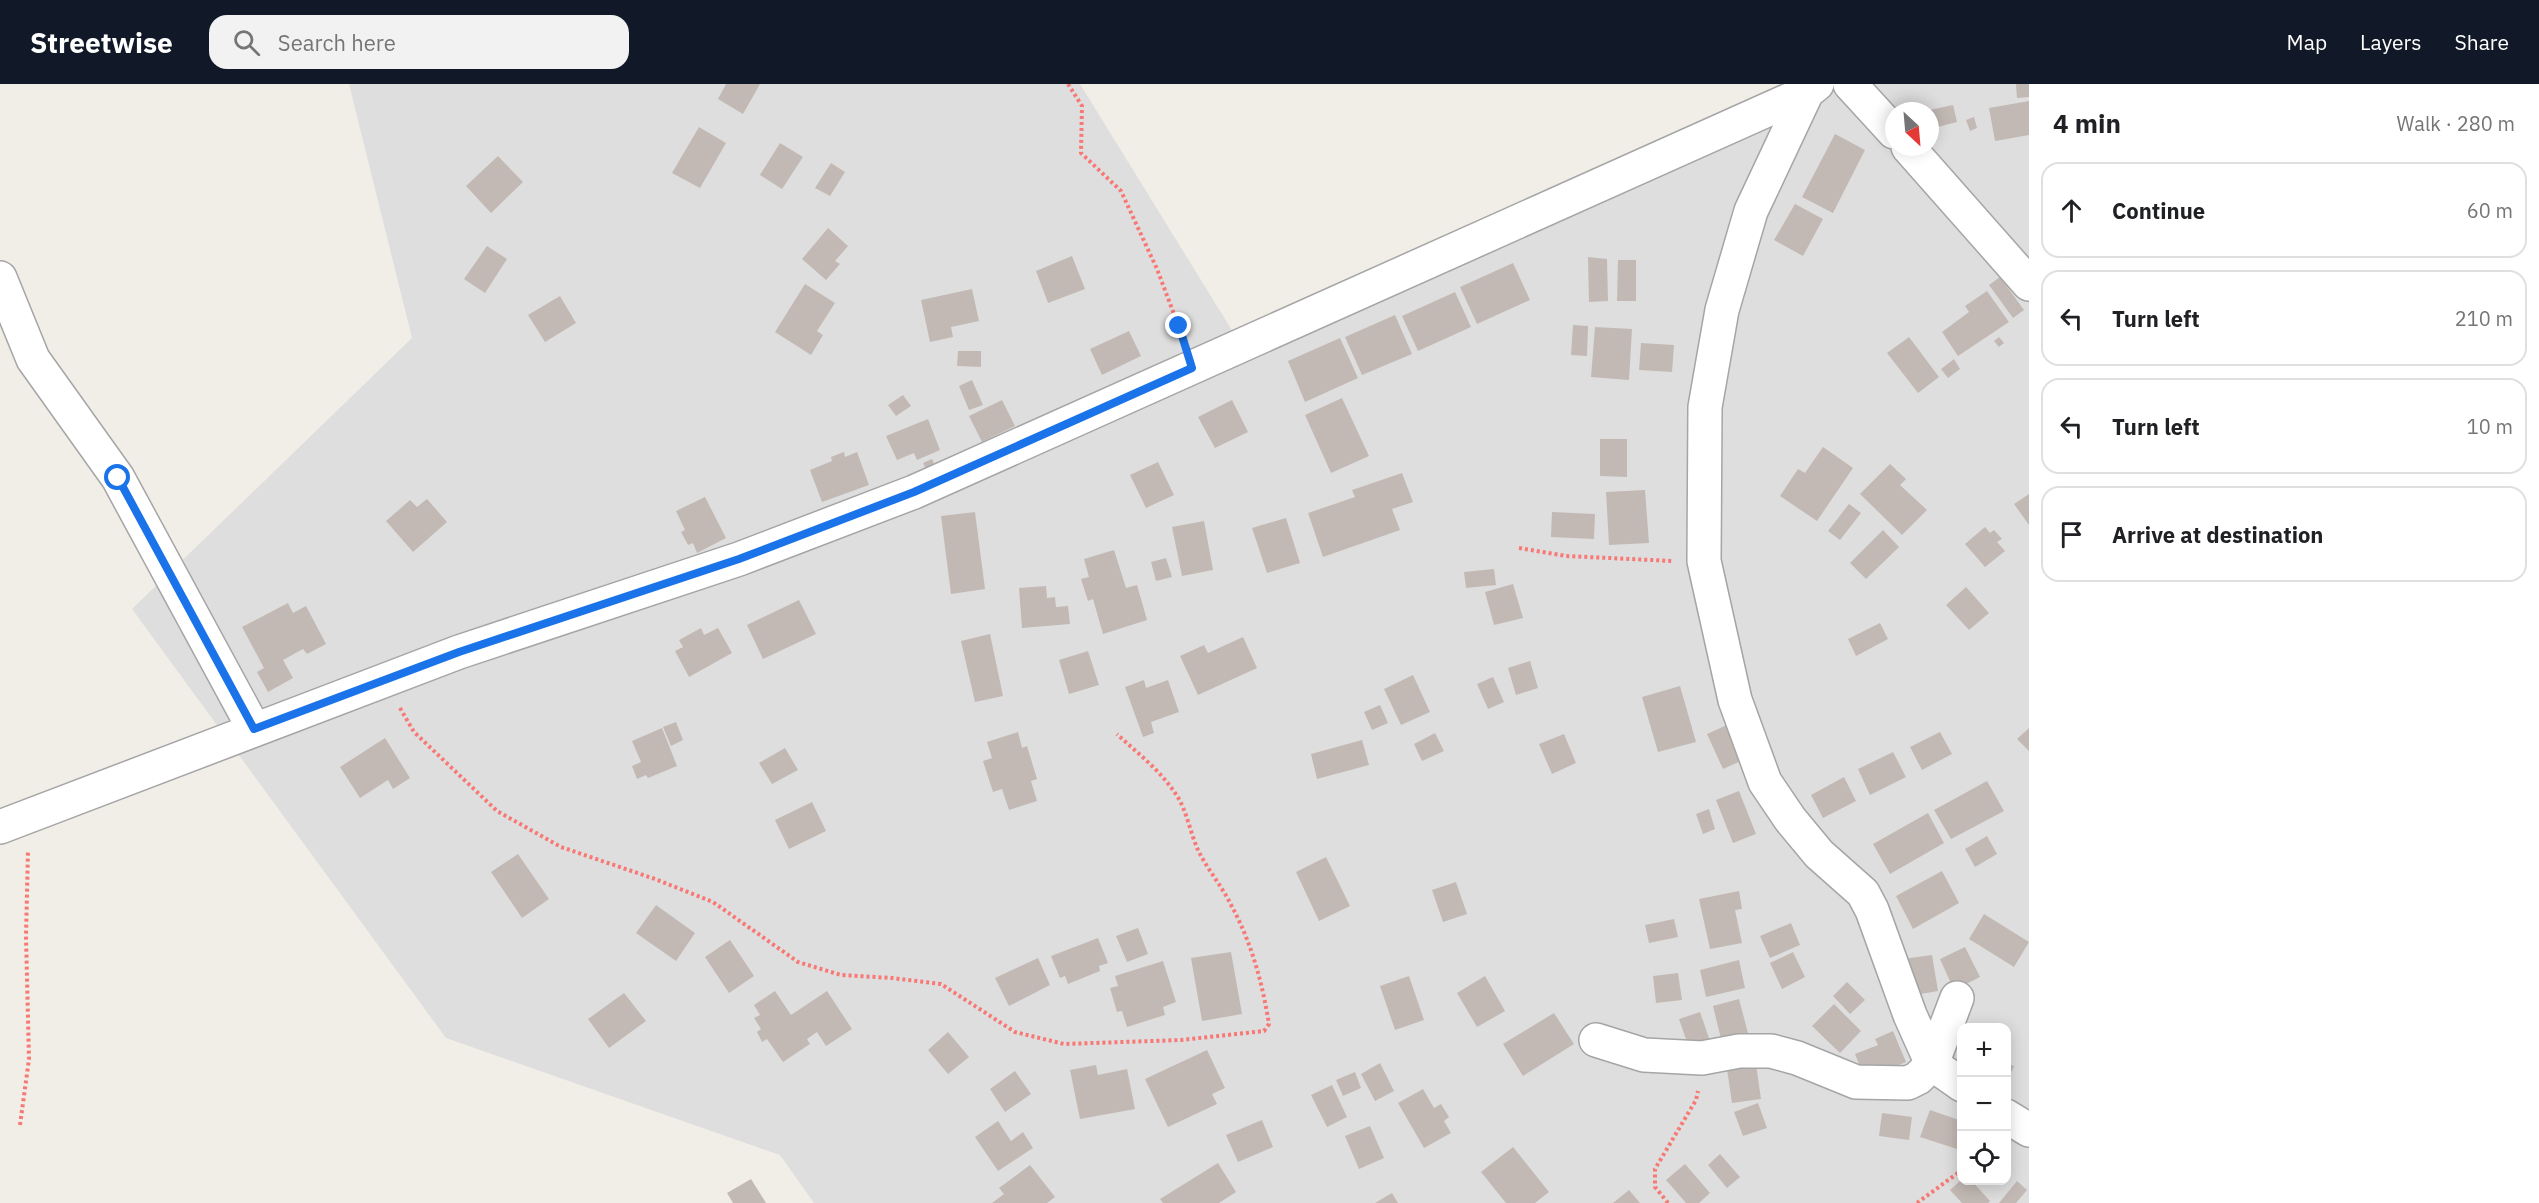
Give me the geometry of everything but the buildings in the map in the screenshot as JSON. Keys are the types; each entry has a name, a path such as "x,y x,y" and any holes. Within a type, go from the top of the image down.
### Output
{"street":[{"path":"1850,84 1885,122"},
{"path":"15,821 459,652 739,559 914,492 1812,88"},
{"path":"1812,88 1751,211 1722,310 1706,407 1704,561 1735,700 1765,782 1790,819 1819,854 1863,893 1872,910 1910,1015 1932,1064 1957,1082"},
{"path":"1916,156 2029,284"},
{"path":"0,278 33,359 118,478 254,729"},
{"path":"1596,1040 1636,1055 1702,1058 1739,1051 1771,1051 1797,1058 1856,1082 1908,1083 1918,1078 1932,1064 1957,998"},
{"path":"2011,1119 2029,1130"}],"path":[{"path":"1068,84 1082,106 1081,153 1121,191 1156,269 1192,368"},
{"path":"1519,548 1566,556 1704,561"},
{"path":"384,680 414,732 497,811 561,847 655,879 712,902 798,962 841,975 941,984 1015,1032 1064,1044 1181,1040 1264,1031 1269,1024 1257,965 1253,951 1229,901 1208,870 1176,794 1149,762 1118,734"},
{"path":"15,821 26,936 29,1059 20,1125"},
{"path":"1668,1203 1655,1187 1655,1169 1696,1100 1702,1058"},
{"path":"1917,1203 1957,1174"}],"shaded area":[{"path":"349,84 1080,84 1233,332 1802,84 2029,84 2029,1203 814,1203 780,1155 446,1038 132,609 412,338"}],"route":[{"path":"118,478 254,729 459,652 739,559 914,492 1192,368 1179,326"}]}
